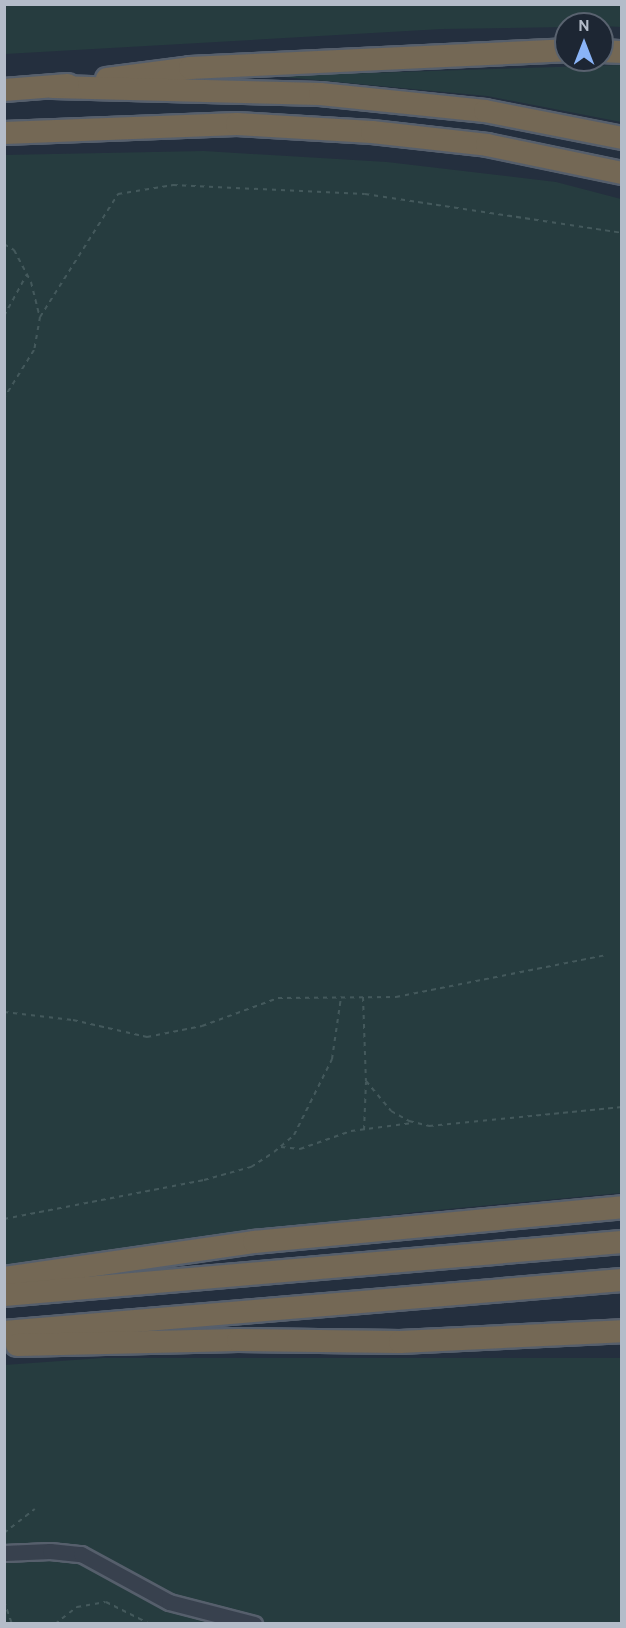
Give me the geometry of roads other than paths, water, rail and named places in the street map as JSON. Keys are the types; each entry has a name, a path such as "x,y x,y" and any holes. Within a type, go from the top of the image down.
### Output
{"highway":[{"path":"4,90 53,87 190,68 554,51"},
{"path":"53,87 320,94 485,111 621,138"},
{"path":"4,133 237,124 372,132 487,145 621,173"},
{"path":"575,162 621,183"},
{"path":"4,1278 255,1242 621,1206"},
{"path":"4,1295 621,1242"},
{"path":"4,1332 621,1280"},
{"path":"4,1346 312,1339 621,1317"},
{"path":"312,1339 400,1342 621,1331"}],"street":[{"path":"4,1553 50,1551 81,1554 169,1602 254,1623"}]}
